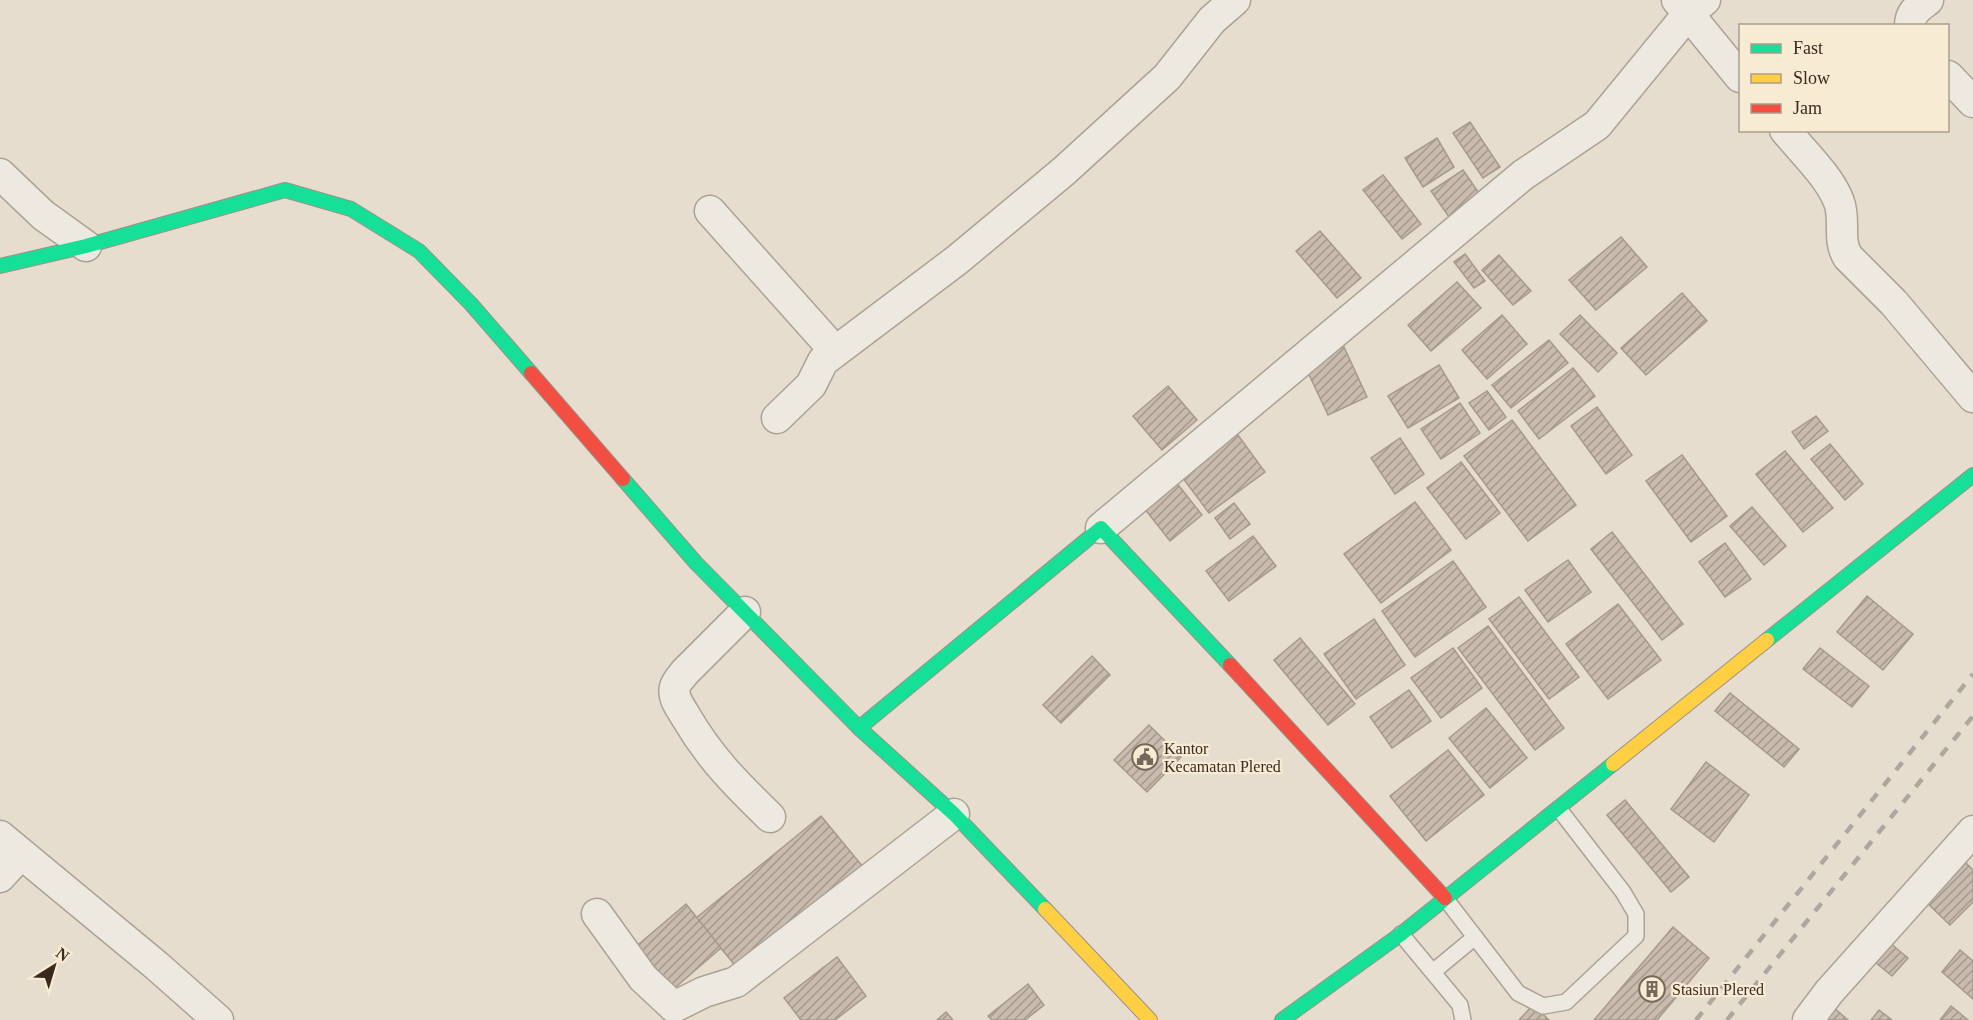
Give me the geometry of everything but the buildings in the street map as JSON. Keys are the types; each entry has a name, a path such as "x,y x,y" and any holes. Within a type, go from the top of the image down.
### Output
{"main road":[{"path":"0,266 86,246 285,190 351,209 419,252 471,304 696,563 859,728 954,814 1150,1020"},
{"path":"1282,1020 1401,934 1973,475"},
{"path":"859,728 1101,528 1168,597 1445,898"}],"street":[{"path":"777,418 812,385 823,361 957,260 1064,171 1167,76 1212,20 1235,0"},
{"path":"1910,24 1910,17 1916,9 1928,0"},
{"path":"1101,528 1523,175 1597,125 1690,5 1739,76"},
{"path":"1949,78 1973,102"},
{"path":"1787,132 1834,189 1840,205 1842,248 1848,257 1894,303 1973,397"},
{"path":"0,174 43,215 86,246"},
{"path":"710,211 836,351"},
{"path":"745,612 685,672 675,687 675,691 677,702 700,741 724,772 770,817"},
{"path":"597,914 669,1013 704,992 736,982 954,814"},
{"path":"1808,1020 1828,992 1973,831"},
{"path":"0,878 10,846 157,966 218,1020"}],"lane":[{"path":"1445,898 1518,993 1543,1006 1566,1002 1636,936 1636,914 1559,808"},
{"path":"1401,934 1460,1005 1463,1020"},
{"path":"1434,972 1475,937"}],"railway":[{"path":"1696,1020 1973,674"},
{"path":"1727,1020 1973,716"}],"traffic: fast":[{"path":"0,266 86,246 285,190 351,209 419,251 471,304 531,373"},
{"path":"1767,640 1973,475"},
{"path":"623,479 696,563 859,728 954,814 1045,909"},
{"path":"859,728 1101,528 1230,665"},
{"path":"1282,1020 1401,934 1613,764"}],"traffic: slow":[{"path":"1613,764 1767,640"},
{"path":"1045,909 1150,1020"}],"traffic: jam":[{"path":"531,373 623,479"},
{"path":"1230,665 1445,898"}],"place":[{"name":"Kantor Kecamatan Plered","path":"1145,757"},
{"name":"Stasiun Plered","path":"1652,989"}]}
